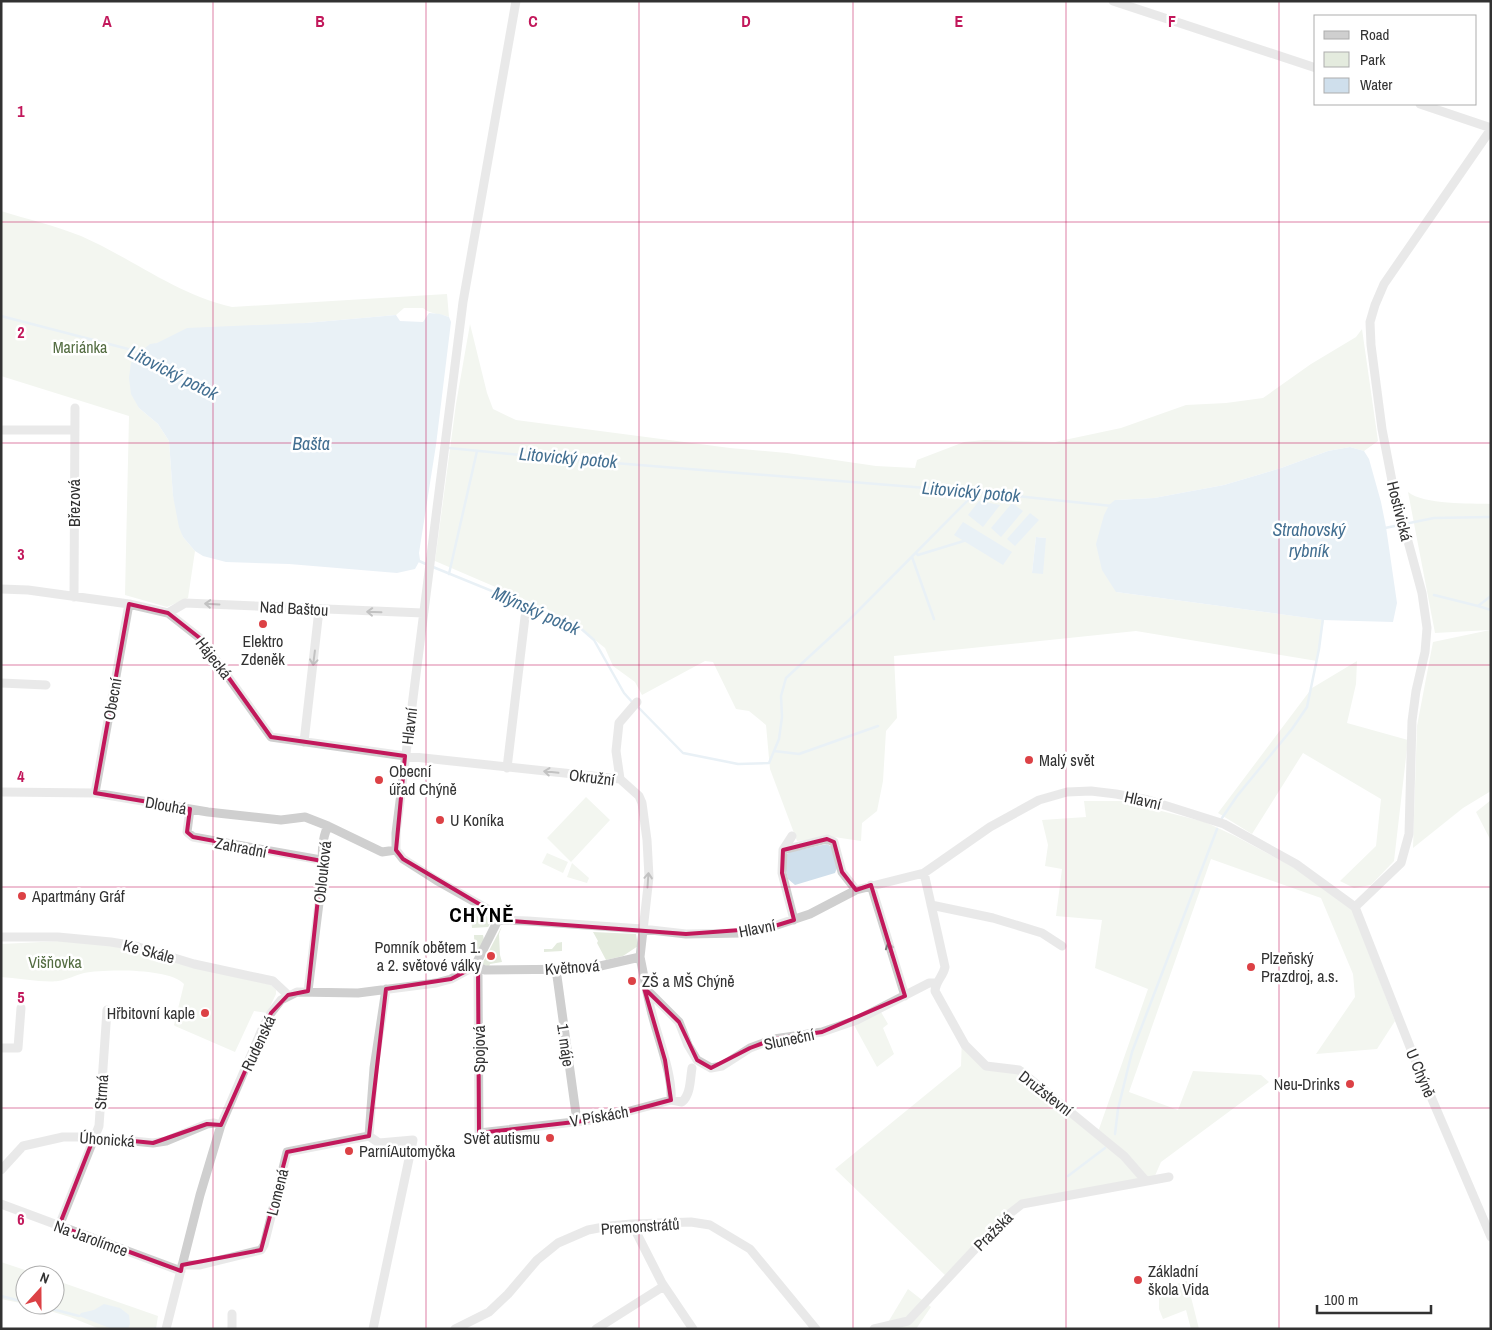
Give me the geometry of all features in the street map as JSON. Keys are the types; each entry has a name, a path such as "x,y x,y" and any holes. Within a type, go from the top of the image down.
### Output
{"street":[{"name":"Hlavní","path":"396,850 396,833 405,756 463,302 516,1"},
{"path":"1112,1 1314,67"},
{"path":"1423,105 1491,129"},
{"name":"Hostivická","path":"1355,907 1400,863 1406,849 1412,721 1428,628 1422,593 1393,486 1382,430 1371,345 1370,322 1375,304 1384,284 1491,129"},
{"name":"Březová","path":"74,598 75,408"},
{"path":"1,430 75,430"},
{"name":"Hájecká","path":"1,589 28,590 74,598 130,604 168,613 201,639 271,737 405,756"},
{"name":"Nad Baštou","path":"168,613 185,603 423,613"},
{"name":"Obecní","path":"95,793 130,604"},
{"path":"304,742 319,610"},
{"path":"507,768 524,617"},
{"path":"1,683 46,685"},
{"path":"620,779 616,751 619,723 636,702"},
{"name":"Okružní","path":"405,756 620,779 639,796 642,803 649,877 642,929"},
{"name":"Hlavní","path":"498,920 528,920 686,934 743,933 768,928 794,920 856,890 924,874 990,827 1036,802 1067,792 1091,791 1148,800 1224,824 1296,864 1355,907"},
{"name":"Dlouhá","path":"1,792 95,793 190,809 281,820 305,817 328,826"},
{"name":"Zahradní","path":"190,809 187,832 193,837 321,860"},
{"name":"Oblouková","path":"308,991 322,871 321,860 328,826 382,852 396,850"},
{"path":"792,836 783,850 782,874 794,920"},
{"path":"783,850 827,839 834,842 842,872 856,890"},
{"path":"288,995 308,991 358,994 436,983 451,979 475,966 498,920 491,911 403,859 396,850"},
{"path":"924,874 945,967 944,974 936,983"},
{"path":"871,885 904,996"},
{"path":"930,905 993,918 1042,933 1062,946"},
{"name":"U Chýně","path":"1355,907 1414,1057 1491,1237"},
{"path":"642,929 640,957 665,1060 672,1093 671,1100"},
{"name":"Ke Skále","path":"1,937 58,937 135,946 194,964 273,981 288,995"},
{"name":"Květnová","path":"475,966 485,970 588,968 640,957"},
{"name":"Spojová","path":"475,966 478,975 479,1132"},
{"name":"1. máje","path":"556,969 576,1121"},
{"name":"Sluneční","path":"647,990 679,1022 688,1045 697,1060 712,1068 722,1066 750,1048 774,1039 822,1032 857,1020 929,983 936,983"},
{"name":"Družstevní","path":"936,983 935,990 965,1045 986,1066 1019,1070 1124,1156 1145,1180"},
{"path":"368,1136 374,1068 386,989"},
{"name":"Rudenská","path":"166,1329 200,1195 221,1125 270,1013 288,995"},
{"path":"1,1048 18,1048 21,1008"},
{"name":"Strmá","path":"59,1226 99,1126 107,1010"},
{"name":"V Pískách","path":"479,1132 600,1120 671,1100 682,1102 686,1098 692,1068"},
{"name":"Úhonická","path":"1,1170 23,1146 63,1137 94,1137 153,1142 166,1141 207,1124 221,1125"},
{"name":"Lomená","path":"182,1268 261,1250 264,1245 288,1152 368,1136 379,1143 413,1140 373,1329"},
{"name":"Pražská","path":"874,1329 908,1321 1004,1218 1022,1204 1169,1177"},
{"name":"Na Jarolímce","path":"1,1204 182,1268"},
{"name":"Premonstrátů","path":"460,1328 489,1312 508,1294 537,1260 558,1243 588,1230 632,1224 691,1222 710,1225 750,1249 816,1329"},
{"path":"632,1224 664,1286 692,1329"},
{"path":"596,1329 664,1286"},
{"path":"232,1314 232,1329"}],"highlighted area":[{"path":"129,604 168,613 201,639 271,737 405,756 396,850 403,859 491,911 498,920 686,934 768,928 794,920 782,873 783,850 827,839 834,842 842,872 856,890 871,885 905,996 822,1032 774,1039 750,1048 711,1068 697,1060 679,1022 644,988 665,1060 671,1100 600,1119 479,1133 478,965 451,979 386,989 369,1136 287,1152 261,1250 182,1265 181,1271 59,1226 94,1137 153,1143 207,1124 221,1125 271,1013 288,995 308,991 322,861 193,837 187,832 190,809 95,793"}],"green space":[{"name":"Mariánka","path":"1,211 81,236 192,294 232,307 447,294 449,317 432,313 423,308 404,308 396,315 306,323 157,343 139,353 132,363 139,408 158,424 169,441 173,495 183,537 195,551 188,598 167,607 125,595 129,416 1,376"},
{"path":"470,324 487,393 493,409 516,420 730,448 787,453 876,466 915,468 917,460 964,442 985,440 1055,442 1121,428 1186,405 1226,403 1263,398 1311,364 1356,337 1362,329 1378,441 1364,451 1350,447 1328,451 1281,468 1224,485 1154,498 1115,500 1116,592 1324,620 1317,661 1136,631 894,656 897,718 886,731 883,781 877,811 862,823 861,841 834,837 797,841 770,769 766,725 749,711 736,709 713,662 705,661 642,695 635,682 613,666 605,648 580,628 555,624 545,620 549,610 435,561 456,404","holes":["1036,537 1046,538 1032,573"]},
{"path":"1408,492 1415,496 1436,501 1491,504 1491,791 1463,808 1413,848 1417,726 1433,642 1490,630 1435,633"},
{"path":"1357,661 1356,684 1347,723 1408,740 1394,861 1371,885 1354,888 1340,881 1376,846 1381,799 1303,753 1252,834 1218,813 1312,688"},
{"path":"586,797 610,820 571,862 547,838"},
{"path":"1491,800 1491,841 1476,812"},
{"path":"1084,801 1122,801 1205,822 1295,868 1352,909 1395,1021 1377,1049 1316,1054 1355,997 1353,974 1321,898 1211,859 1129,1092 1178,1110 1193,1071 1261,1075 1269,1082 1161,1162 1154,1178 1022,1204 947,1277 835,1169 961,1066 962,1035 986,1064 1023,1067 1098,1132 1148,989 1095,968 1102,920 1056,916 1062,869 1045,866 1048,845 1042,820 1086,817"},
{"path":"547,853 568,862 563,873 542,863"},
{"path":"572,863 589,878 587,883 567,877"},
{"path":"470,910 483,911 490,924 488,927 472,928"},
{"path":"502,926 499,934 502,962 490,964 489,967 482,964"},
{"path":"593,932 636,934 638,946 623,956 606,960"},
{"path":"474,935 483,935 484,940 475,959"},
{"name":"Višňovka","path":"61,941 136,949 271,985 276,990 276,994 267,1013 254,1011 235,1052 174,1025 184,984 177,979 165,975 151,972 106,971 84,973 65,980 53,981 1,977 1,944"},
{"path":"562,942 562,951 544,952 544,949 552,949 557,943"},
{"path":"881,1012 888,1024 883,1028 894,1054 877,1067 854,1025"},
{"path":"1,1262 15,1267 15,1302 1,1299"},
{"path":"1187,1281 1199,1329 1191,1329 1186,1310 1163,1319 1159,1309 1159,1289"},
{"path":"65,1283 158,1316 156,1329 100,1329 63,1315 65,1315"},
{"path":"908,1289 931,1307 916,1329 884,1329"}],"water":[{"name":"Bašta","path":"429,313 449,317 451,322 436,445 419,553 420,560 415,569 397,573 289,564 226,562 203,556 195,551 183,537 179,527 173,496 169,441 158,424 139,408 131,394 129,378 131,363 139,353 150,344 157,343 187,328 306,323 396,315 400,321 423,322"},
{"name":"Strahovský rybník","path":"1350,447 1364,451 1369,459 1381,502 1397,603 1393,622 1323,620 1116,592 1102,570 1096,544 1104,515 1109,505 1115,500 1154,498 1224,485 1281,468 1328,451"},
{"path":"979,501 1000,505 983,527 968,515"},
{"path":"1012,503 1023,511 1001,537 991,528"},
{"path":"1030,513 1039,520 1015,546 1007,539"},
{"path":"963,522 1012,552 1003,565 954,535"},
{"path":"1036,537 1046,538 1043,574 1032,573"},
{"path":"827,844 832,847 837,868 835,873 795,885 788,879 784,862 786,855 790,852"},
{"path":"104,1304 120,1308 129,1315 130,1324 128,1329 112,1329 79,1316 81,1313 94,1310"}],"waterway":[{"name":"Litovický potok","path":"1,316 132,350 139,354"},
{"name":"Litovický potok","path":"449,448 976,492 1112,506"},
{"path":"449,574 477,451"},
{"name":"Mlýnský potok","path":"637,706 683,753 738,764 769,763 779,739 782,717 781,696 786,678 849,620 976,492"},
{"name":"Litovický potok","path":"1385,528 1434,518 1491,517"},
{"path":"916,553 918,555 967,540"},
{"path":"912,557 934,619"},
{"name":"Mlýnský potok","path":"417,560 428,565"},
{"name":"Mlýnský potok","path":"433,567 578,626 594,640 624,693 633,703"},
{"path":"1434,595 1478,606 1491,596"},
{"path":"1478,606 1491,610"},
{"path":"1222,818 1307,707 1319,649 1323,618"},
{"path":"774,751 799,754 878,726"},
{"path":"1115,1134 1118,1109 1132,1052 1217,829"},
{"path":"1068,1176 1105,1148"},
{"path":"1,1296 15,1300"},
{"path":"65,1312 79,1316"}],"place":[{"name":"Elektro Zdeněk","path":"263,624"},
{"name":"Malý svět","path":"1029,760"},
{"name":"Obecní úřad Chýně","path":"379,780"},
{"name":"U Koníka","path":"440,820"},
{"name":"Apartmány Gráf","path":"22,896"},
{"name":"Pomník obětem 1. a 2. světové války","path":"491,956"},
{"name":"Plzeňský Prazdroj, a.s.","path":"1251,967"},
{"name":"ZŠ a MŠ Chýně","path":"632,981"},
{"name":"Hřbitovní kaple","path":"205,1013"},
{"name":"Neu-Drinks","path":"1350,1084"},
{"name":"Svět autismu","path":"550,1138"},
{"name":"ParníAutomyčka","path":"349,1151"},
{"name":"Základní škola Vida","path":"1138,1280"}],"district":[{"name":"CHÝNĚ","path":"482,915"}]}
